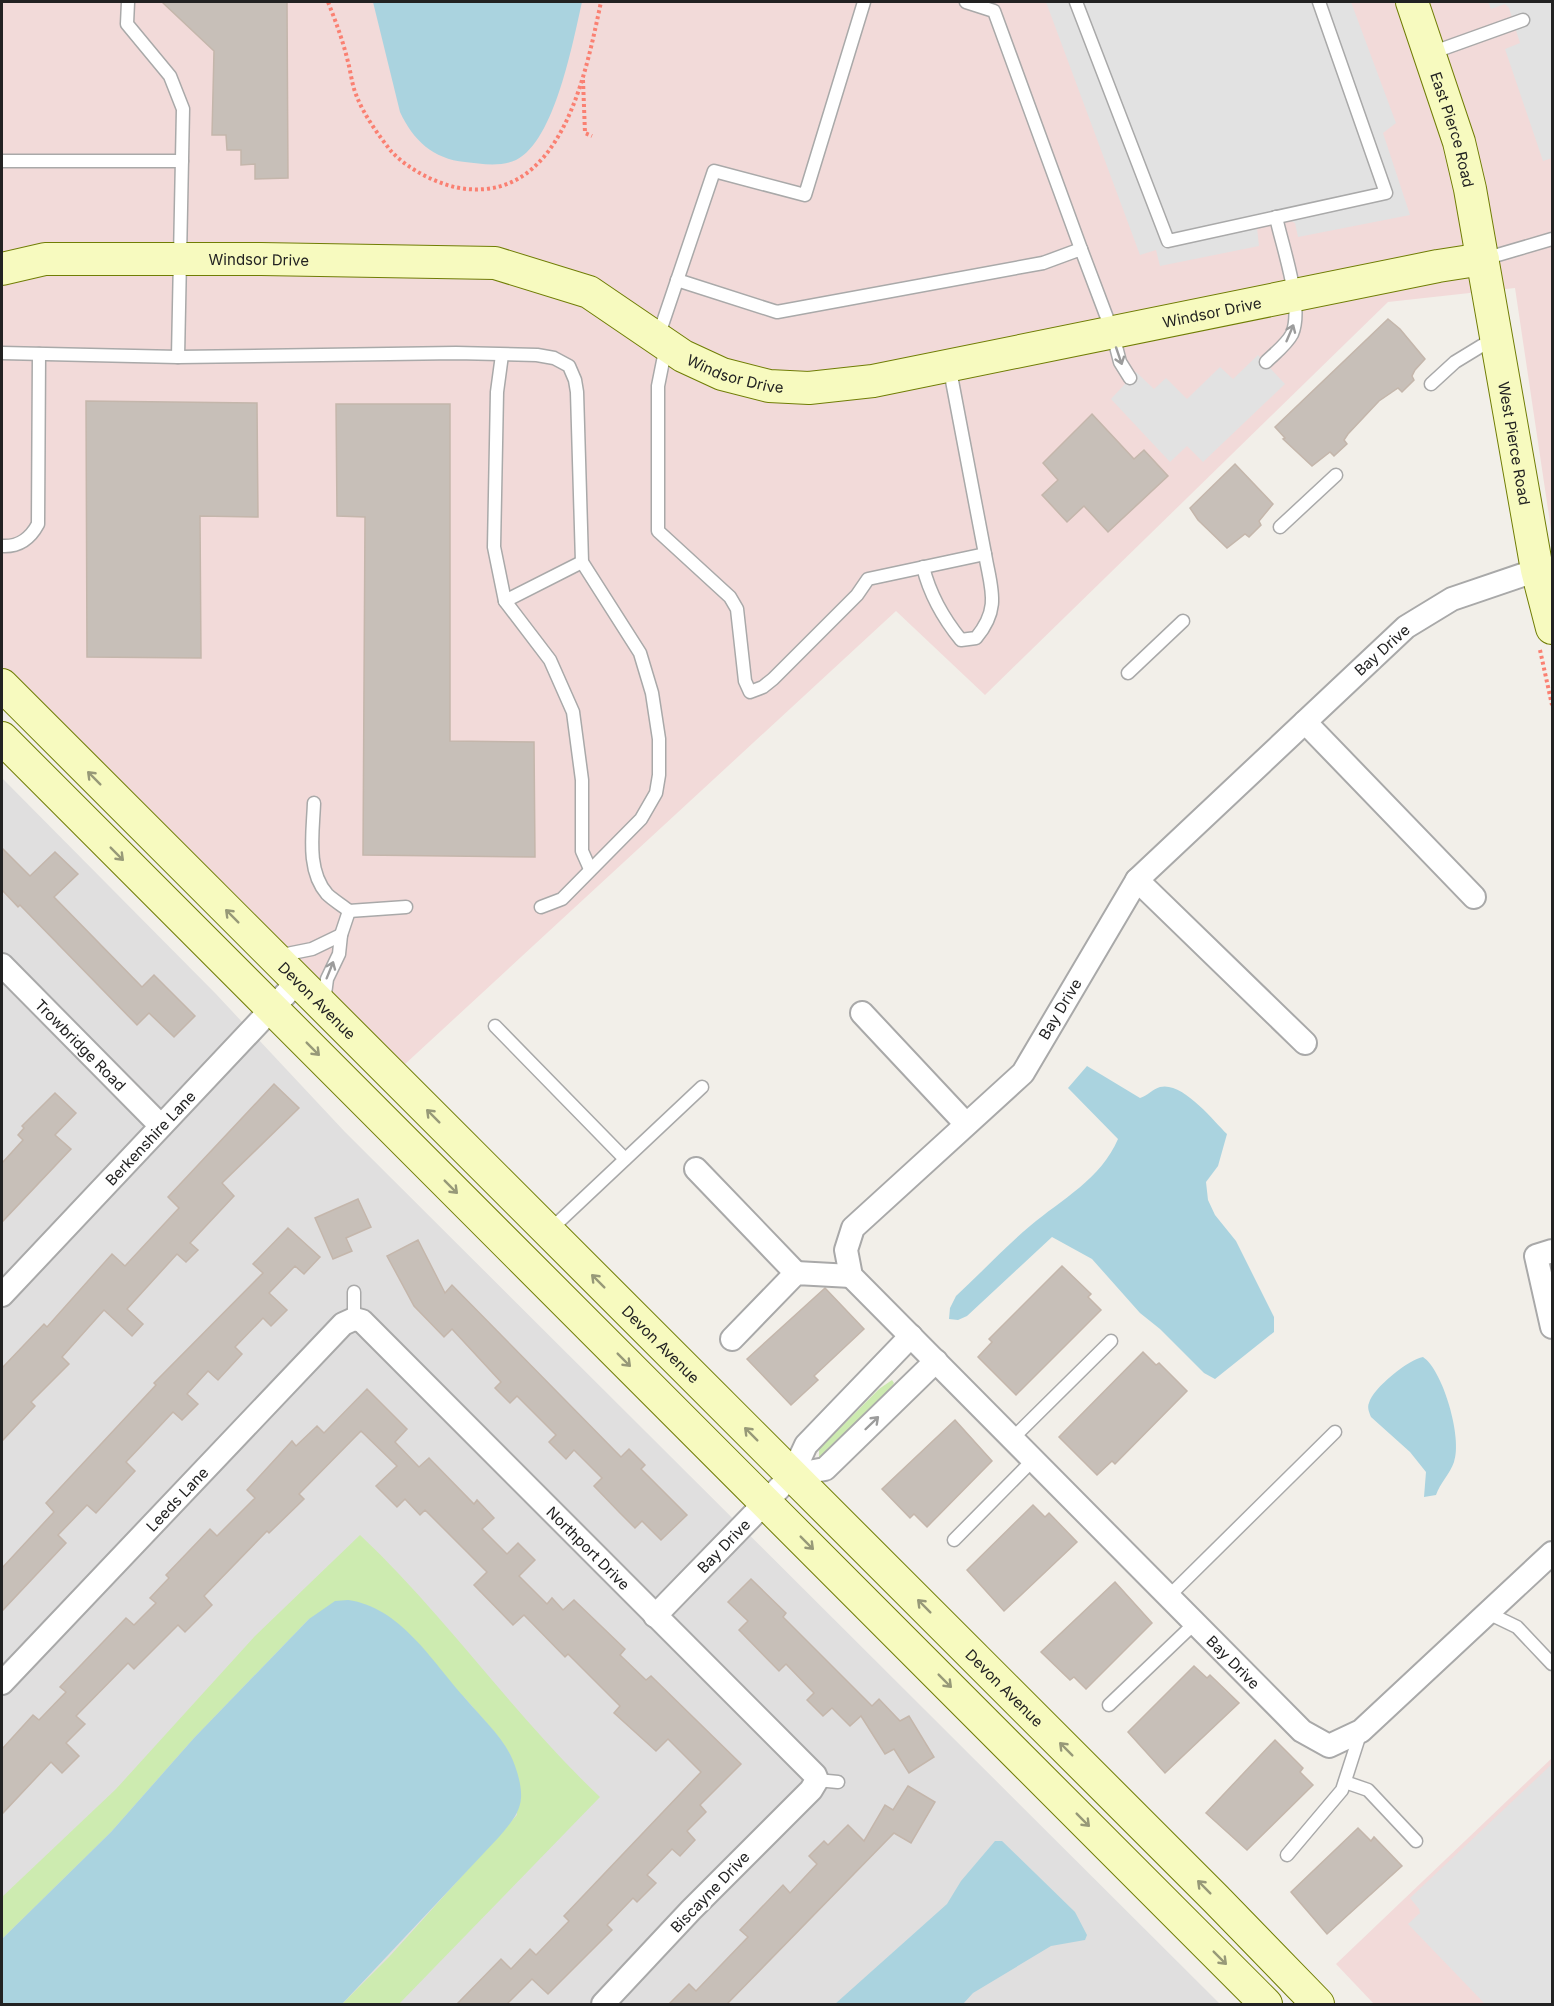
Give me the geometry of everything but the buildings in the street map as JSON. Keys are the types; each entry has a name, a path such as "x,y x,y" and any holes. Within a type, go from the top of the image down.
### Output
{"main road":[{"name":"East Pierce Road","path":"1413,2 1459,142 1483,259"},
{"name":"Windsor Drive","path":"2,269 45,260 179,258 495,263 589,292 683,356 722,374 769,386 809,388 873,381 1112,331 1483,259"},
{"name":"West Pierce Road","path":"1483,259 1538,570 1552,628"},
{"name":"Devon Avenue","path":"2,685 1216,1899 1318,2004"},
{"path":"2,738 1266,2004"}],"street":[{"name":"Bay Drive","path":"1538,570 1452,598 1406,627 1137,879 1023,1072 853,1228 846,1250 852,1276 1302,1731 1329,1746 1361,1731 1552,1553"},
{"path":"1305,722 1474,897"},
{"path":"1137,879 1305,1043"},
{"name":"Trowbridge Road","path":"2,965 161,1125"},
{"name":"Berkenshire Lane","path":"2,1295 298,981"},
{"path":"862,1013 966,1124"},
{"path":"696,1169 796,1273 852,1276"},
{"path":"1552,1251 1536,1256 1552,1327"},
{"path":"732,1339 796,1273"},
{"name":"Northport Drive","path":"354,1319 368,1326 655,1616 810,1769 827,1781"},
{"name":"Leeds Lane","path":"2,1683 343,1324 354,1319"},
{"name":"Bay Drive","path":"655,1616 792,1475 806,1445 911,1336"},
{"path":"792,1475 825,1470 936,1361"},
{"name":"Biscayne Drive","path":"603,2004 691,1910 811,1790 827,1781"}],"lane":[{"path":"128,2 127,24 170,76 183,109 178,357"},
{"path":"864,2 805,195 714,171 677,280 662,342 658,386 658,531 730,597 737,609 745,681 750,692 763,687 773,679 857,595 868,579 985,554"},
{"path":"966,2 994,11 1112,331 1120,362 1130,378"},
{"path":"1076,2 1168,241 1386,193 1319,2"},
{"path":"1431,53 1524,20"},
{"path":"2,161 182,160"},
{"path":"1266,362 1292,334 1294,296 1276,217"},
{"path":"1483,259 1552,239"},
{"path":"677,280 777,312 1043,263 1081,249"},
{"path":"1431,384 1455,362 1497,336"},
{"path":"2,353 178,357 456,353 554,358 569,366 575,380 582,562 640,653 652,693 659,739 660,775 656,793 641,819 614,849 590,869 562,899 541,907"},
{"path":"2,546 25,541 38,524 39,354"},
{"path":"502,355 496,392 494,547 505,601 550,660 573,712 582,780 582,851 590,869"},
{"path":"923,567 928,587 946,622 961,640 976,638 989,623 993,604 949,366"},
{"path":"1280,526 1336,475"},
{"path":"505,601 582,562"},
{"path":"1128,673 1183,621"},
{"path":"314,803 313,858 317,876 327,894 349,911 406,907"},
{"path":"324,1006 327,979 332,963 339,954 340,935 349,911"},
{"path":"274,957 312,949 340,935"},
{"path":"495,1026 625,1159"},
{"path":"549,1231 702,1087"},
{"path":"354,1292 354,1319"},
{"path":"1013,1438 1111,1341"},
{"path":"1168,1596 1335,1432"},
{"path":"954,1540 1034,1460"},
{"path":"1488,1613 1517,1627 1552,1664"},
{"path":"1108,1705 1196,1623"},
{"path":"1287,1855 1342,1790 1361,1731"},
{"path":"1345,1782 1368,1790 1416,1841"}],"path":[{"path":"328,2 340,32 357,97 382,138 392,152 411,166 456,188 494,188 511,183 528,173 554,143 566,123 583,76 601,2"},
{"path":"583,76 585,133 592,136"}],"shaded area":[{"path":"2,2 1552,2 1552,536 1515,288 1388,302 985,695 896,611 403,1066 2,666"},
{"path":"1046,2 1351,2 1396,123 1383,133 1410,215 1298,237 1295,223 1291,221 1257,228 1259,246 1160,266 1156,250 1140,255"},
{"path":"1488,2 1552,2 1552,158 1543,161 1505,49 1520,43 1509,8 1505,4 1491,9"},
{"path":"1258,355 1285,384 1203,462 1187,446 1170,462 1111,399 1136,372 1154,389 1166,378 1187,399 1220,367 1233,379"},
{"path":"2,778 216,994 345,1132 1220,2004 2,2004"},
{"path":"1552,1758 1552,2004 1374,2004 1336,1964"},
{"path":"1552,1764 1552,2004 1485,2004 1408,1924 1420,1913 1410,1898"}],"green space":[{"path":"892,1380 894,1383 884,1397 822,1458 819,1457 819,1449 879,1389"},
{"path":"360,1535 392,1566 538,1733 600,1797 399,2004 342,2004 389,1957 517,1815 510,1754 497,1735 464,1697 309,1619 194,1738 111,1832 2,1939 2,1897 116,1789 255,1636"}],"water":[{"path":"373,2 582,2 567,64 552,112 542,133 530,149 510,162 478,164 443,157 425,146 411,131 400,112"},
{"path":"1087,1066 1140,1098 1160,1087 1178,1090 1205,1111 1227,1134 1218,1166 1206,1182 1208,1200 1215,1215 1236,1241 1274,1317 1274,1332 1215,1379 1204,1373 1160,1329 1140,1313 1092,1259 1052,1237 967,1316 958,1320 949,1319 950,1308 956,1296 1020,1234 1091,1177 1111,1153 1118,1139 1068,1088"},
{"path":"1423,1357 1438,1376 1444,1390 1456,1438 1456,1451 1452,1466 1436,1495 1424,1497 1426,1472 1410,1452 1371,1417 1368,1406 1384,1382 1409,1363"},
{"path":"348,1600 384,1613 399,1624 427,1652 495,1731 505,1746 516,1770 521,1787 521,1798 516,1814 499,1837 342,2004 2,2004 2,1939 111,1832 194,1738 309,1619 335,1601"},
{"path":"995,1841 1002,1841 1075,1912 1087,1935 1085,1940 1051,1946 973,1993 963,2004 835,2004 947,1904 961,1881"}]}
